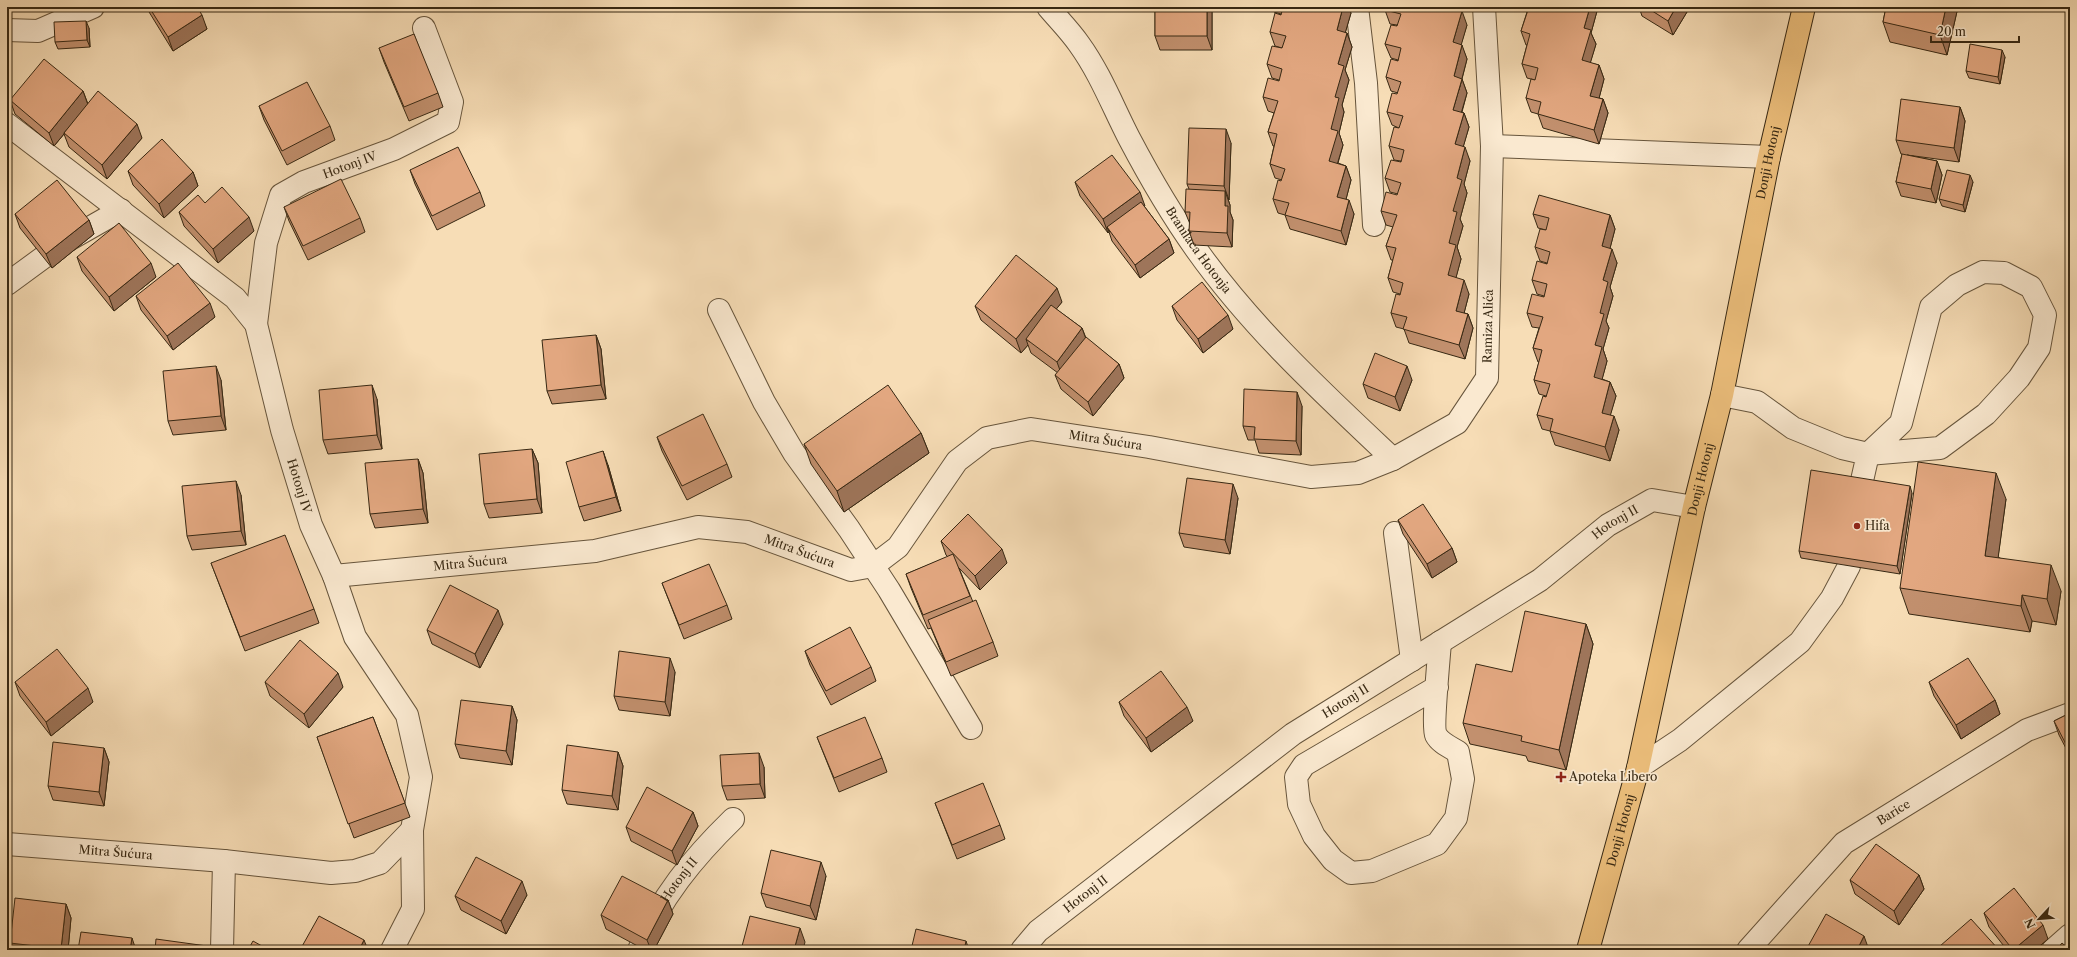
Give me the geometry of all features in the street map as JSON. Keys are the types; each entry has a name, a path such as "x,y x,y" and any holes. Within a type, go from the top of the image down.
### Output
{"main road":[{"name":"Donji Hotonj","path":"1588,950 1638,768 1694,507 1722,394 1769,157 1804,7"}],"street":[{"path":"7,30 38,31 93,7"},
{"name":"Branilaca Hotonja","path":"1048,7 1080,45 1108,93 1128,137 1196,249 1251,318 1308,379 1393,459"},
{"path":"1357,7 1366,83 1374,225"},
{"name":"Ramiza Alića","path":"1393,459 1457,423 1487,378 1492,146 1484,7"},
{"name":"Hotonj IV","path":"334,576 311,525 282,430 256,324 266,243 281,195 304,182 394,149 448,122 452,102 424,28"},
{"name":"Hotonj IV","path":"7,124 235,298 256,324"},
{"path":"1492,146 1769,157"},
{"path":"7,284 63,243 121,210"},
{"path":"1722,394 1758,402 1793,428 1842,448 1868,454 1940,448 1986,414 2019,378 2039,348 2045,315 2031,287 2004,273 1983,272 1957,285 1931,306 1913,370 1901,424 1868,454 1861,485"},
{"path":"719,310 764,402 794,453 849,529 889,590 970,728"},
{"name":"Mitra Šućura","path":"334,576 595,551 698,526 747,532 851,570 873,566 898,546 957,461 987,438 1031,429 1149,447 1311,477 1358,474 1393,459"},
{"name":"Hotonj II","path":"1022,950 1038,931 1293,734 1540,580 1608,525 1652,500 1694,507"},
{"path":"1395,533 1412,660"},
{"path":"1638,768 1680,740 1800,642 1832,598 1849,566"},
{"path":"334,576 355,637 407,715 421,777 412,830 413,909 392,950"},
{"path":"1437,687 1304,766 1296,777 1299,804 1314,836 1332,860 1351,873 1372,871 1437,844 1456,818 1462,779 1458,752 1439,739 1436,734 1440,642"},
{"name":"Barice","path":"1748,950 1844,842 2027,730 2070,714"},
{"name":"Hotonj II","path":"639,950 663,901 701,850 733,819"},
{"name":"Mitra Šućura","path":"7,844 224,861 331,873 355,871 380,863 412,830"},
{"path":"222,950 224,861"},
{"path":"2053,950 2070,935"}],"building":[{"path":"149,7 197,7 202,15 168,37"},
{"path":"1155,7 1207,7 1207,36 1155,36"},
{"path":"1283,7 1343,7 1337,30 1347,33 1338,64 1344,66 1335,97 1339,98 1331,129 1338,131 1329,161 1346,166 1337,197 1349,200 1341,231 1285,215 1289,203 1273,199 1278,180 1281,181 1285,169 1270,164 1277,134 1268,132 1278,101 1263,97 1268,78 1279,81 1282,69 1267,64 1272,46 1282,48 1286,36 1270,32 1275,13 1281,15"},
{"path":"1386,7 1447,7 1462,11 1453,42 1462,45 1454,76 1462,79 1453,110 1464,113 1455,144 1465,147 1457,178 1462,180 1453,211 1457,212 1449,243 1456,245 1448,275 1464,280 1456,311 1468,314 1459,345 1403,329 1407,317 1391,313 1396,294 1400,295 1403,283 1388,278 1396,248 1386,246 1397,215 1381,211 1386,192 1397,195 1401,183 1385,178 1391,160 1401,162 1404,150 1389,146 1394,127 1399,128 1403,116 1387,112 1392,93 1397,94 1401,82 1386,77 1391,59 1398,61 1401,48 1385,44 1391,25 1397,26 1401,14 1385,10"},
{"path":"1529,7 1590,7 1584,28 1591,30 1582,60 1599,65 1590,96 1603,99 1594,130 1538,114 1541,102 1526,98 1531,79 1535,80 1538,68 1522,64 1530,34 1521,31"},
{"path":"1646,7 1676,7 1668,21"},
{"path":"1886,7 1946,7 1940,35 1883,22"},
{"path":"86,21 87,40 55,42 54,22"},
{"path":"414,34 438,93 404,107 379,48"},
{"path":"1970,44 2002,50 1998,77 1966,71"},
{"path":"44,59 83,91 49,133 10,100"},
{"path":"307,82 330,126 282,151 259,106"},
{"path":"98,91 137,124 102,165 64,133"},
{"path":"1901,99 1960,107 1954,148 1896,140"},
{"path":"1189,128 1226,129 1224,186 1187,184"},
{"path":"162,139 193,172 159,204 128,171"},
{"path":"458,147 480,192 432,216 410,170"},
{"path":"1902,154 1937,161 1931,189 1896,182"},
{"path":"1112,155 1140,192 1103,219 1075,182"},
{"path":"1947,170 1970,175 1963,205 1939,199"},
{"path":"341,179 360,218 303,246 284,207"},
{"path":"57,180 89,220 46,254 15,214"},
{"path":"222,187 249,217 213,249 179,212 198,195 205,203"},
{"path":"1186,189 1225,191 1225,206 1228,206 1227,233 1189,231 1190,212 1185,212"},
{"path":"1539,195 1610,215 1602,246 1612,249 1603,280 1608,282 1600,313 1604,314 1595,345 1602,347 1594,377 1610,382 1602,413 1614,416 1605,447 1550,431 1553,419 1537,415 1543,396 1546,397 1550,384 1534,380 1542,350 1533,348 1543,317 1527,313 1532,294 1544,297 1547,284 1532,280 1537,261 1547,264 1550,252 1535,247 1540,229 1546,230 1549,218 1533,214"},
{"path":"1141,202 1169,239 1135,265 1107,227"},
{"path":"119,223 151,263 109,297 77,257"},
{"path":"1016,255 1057,288 1016,339 975,306"},
{"path":"178,263 210,303 167,336 136,296"},
{"path":"1202,282 1228,315 1198,339 1172,306"},
{"path":"1051,305 1082,328 1057,362 1026,339"},
{"path":"596,335 601,385 547,391 542,340"},
{"path":"1086,337 1119,364 1088,402 1055,375"},
{"path":"1375,353 1407,366 1395,397 1363,384"},
{"path":"216,366 221,416 168,421 163,371"},
{"path":"372,385 377,435 323,440 319,390"},
{"path":"888,385 921,433 837,491 804,444"},
{"path":"1244,389 1297,392 1296,441 1254,439 1255,427 1243,426"},
{"path":"703,414 727,464 682,486 657,437"},
{"path":"532,449 537,499 484,504 479,454"},
{"path":"603,451 616,497 579,507 566,462"},
{"path":"418,459 423,509 370,514 365,463"},
{"path":"1918,462 1996,473 1985,556 2051,565 2047,599 2022,595 2021,606 1900,588"},
{"name":"Hifa","path":"1811,470 1910,486 1897,566 1799,551"},
{"path":"1187,478 1233,484 1225,540 1179,533"},
{"path":"236,481 241,531 187,536 182,486"},
{"path":"1423,504 1452,548 1427,564 1398,520"},
{"path":"968,514 1002,549 975,576 941,541"},
{"path":"285,535 314,609 240,637 211,563"},
{"path":"953,554 970,596 923,615 906,574"},
{"path":"709,564 727,605 679,625 662,583"},
{"path":"450,585 498,610 475,654 427,630"},
{"path":"976,600 993,642 946,662 928,620"},
{"path":"1525,611 1586,624 1559,750 1521,741 1522,736 1463,723 1476,664 1512,672"},
{"path":"850,627 871,667 826,691 805,651"},
{"path":"300,640 338,673 304,714 265,682"},
{"path":"57,649 88,688 46,722 15,682"},
{"path":"619,651 670,658 665,702 614,696"},
{"path":"1968,658 1995,700 1956,725 1929,682"},
{"path":"1161,671 1187,707 1146,738 1119,702"},
{"path":"461,700 512,706 506,751 455,744"},
{"path":"2070,713 2070,752 2054,721"},
{"path":"373,717 405,803 348,824 317,737"},
{"path":"865,717 882,758 834,778 817,737"},
{"path":"53,742 104,748 99,792 48,786"},
{"path":"567,745 618,752 612,796 562,790"},
{"path":"759,753 760,784 722,786 720,755"},
{"path":"983,783 1000,825 952,845 935,803"},
{"path":"647,787 693,812 672,851 626,827"},
{"path":"1876,844 1919,875 1894,911 1850,880"},
{"path":"771,850 821,862 810,906 761,893"},
{"path":"476,857 522,881 501,921 455,896"},
{"path":"622,876 668,900 647,940 601,915"},
{"path":"2014,888 2043,925 2013,950 1984,913"},
{"path":"15,898 66,904 61,949 10,943"},
{"path":"1826,914 1864,936 1857,950 1806,950"},
{"path":"319,916 364,940 359,950 300,950"},
{"path":"750,916 800,928 794,950 741,950"},
{"path":"1971,919 1999,950 1944,950 1940,946"},
{"path":"916,929 966,941 964,950 911,950"},
{"path":"81,932 132,938 130,950 78,950"},
{"path":"156,939 207,946 207,950 155,950"},
{"path":"253,941 269,950 248,950"},
{"path":"2062,943 2070,950 2056,950"}],"place":[{"name":"Hifa","path":"1857,526"},
{"name":"Apoteka Libero","path":"1561,777"}]}
